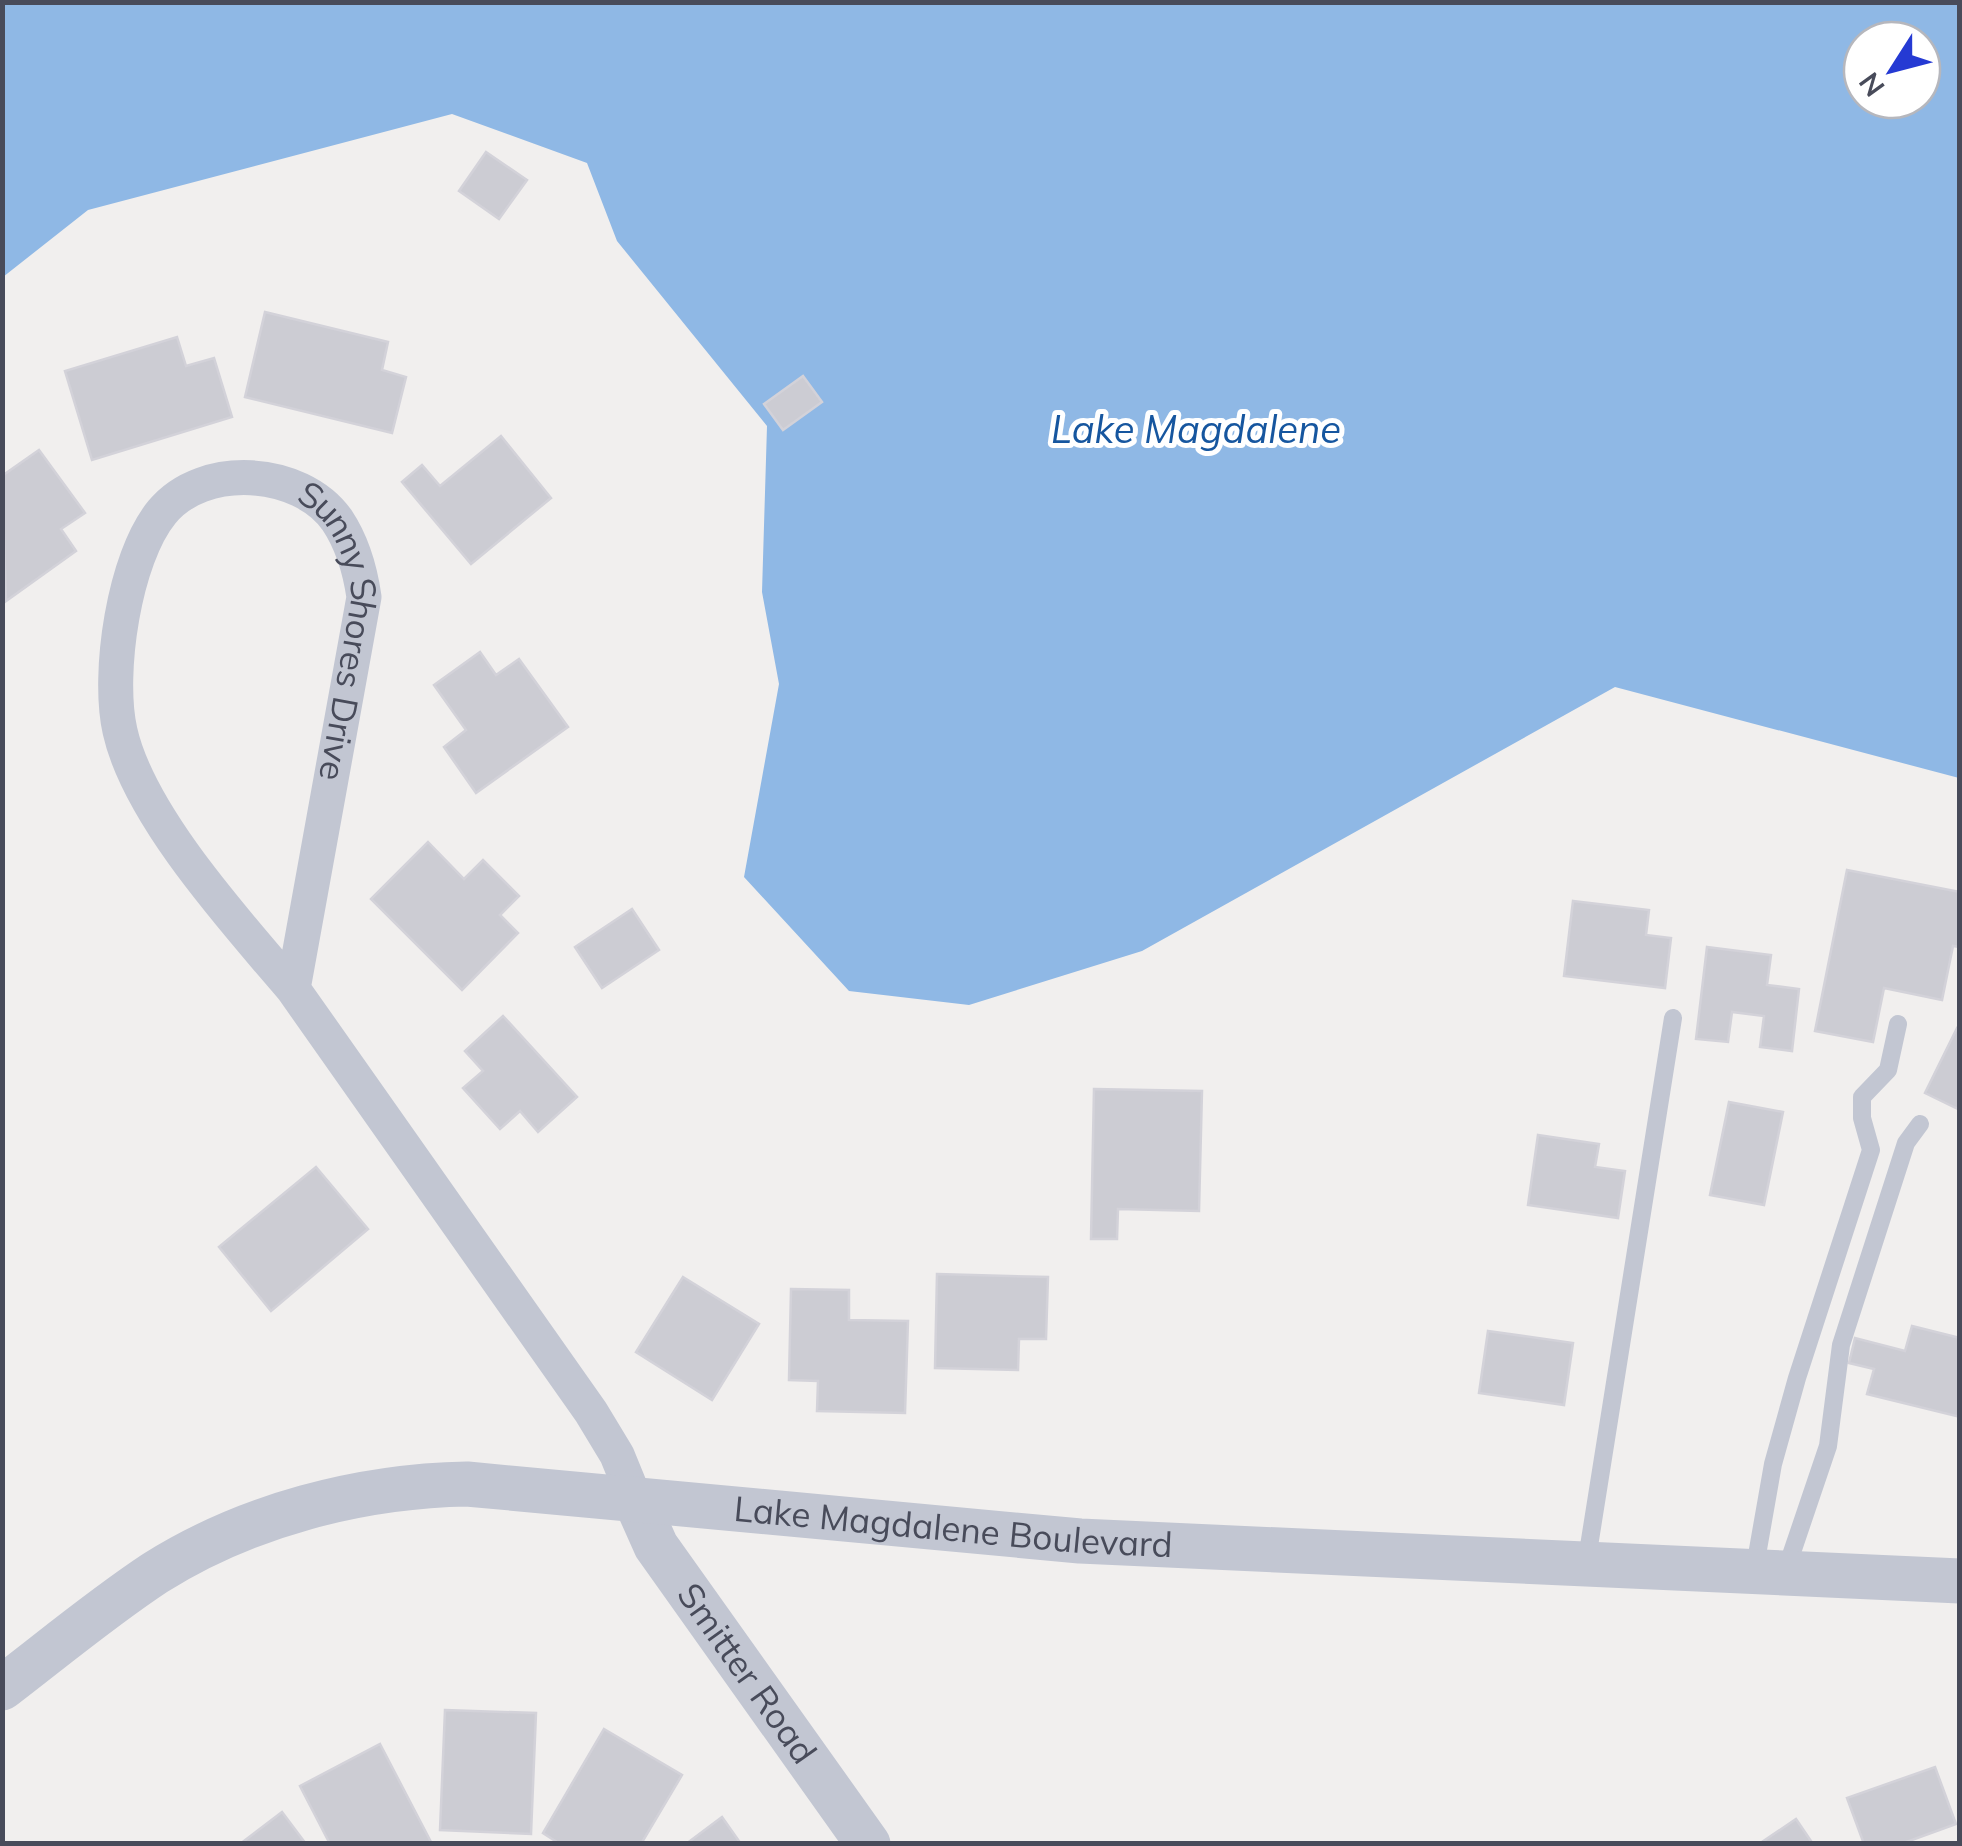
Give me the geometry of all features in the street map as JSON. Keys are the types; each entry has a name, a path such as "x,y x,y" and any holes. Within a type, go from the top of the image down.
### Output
{"street":[{"name":"Sunny Shores Drive","path":"293,988 364,598 358,560 335,517 300,488 253,478 211,480 163,510 138,556 116,681 120,732 140,780 174,837 223,906 293,988 591,1412 617,1455 635,1499"},
{"name":"Lake Magdalene Boulevard","path":"2,1688 158,1572 216,1541 328,1502 414,1485 468,1484 1080,1541 1960,1581"},
{"name":"Smitter Road","path":"635,1499 656,1546 868,1844"}],"lane":[{"path":"1586,1566 1673,1018"},
{"path":"1770,1573 1773,1464 1872,1150 1862,1118 1862,1097 1888,1070 1898,1024"},
{"path":"1770,1573 1828,1446 1841,1346 1906,1144 1920,1124"}],"water":[{"name":"Lake Magdalene","path":"3,3 1959,3 1959,778 1615,687 1142,951 969,1005 849,991 744,877 779,684 762,592 767,426 617,241 587,163 452,114 88,210 3,277"}],"building":[{"path":"486,152 527,180 499,219 459,191"},
{"path":"265,312 388,342 382,370 406,377 392,433 245,397"},
{"path":"177,337 186,366 214,358 232,417 92,460 65,371"},
{"path":"803,376 822,402 783,430 764,404"},
{"path":"501,436 551,498 471,564 402,482 422,465 440,486"},
{"path":"39,450 85,513 61,529 76,551 6,601 2,476"},
{"path":"480,652 496,675 519,659 568,727 476,793 444,747 466,730 434,685"},
{"path":"428,842 464,879 483,860 519,896 500,915 518,933 462,990 371,899"},
{"path":"1847,870 1960,892 1960,947 1953,946 1942,1000 1884,988 1873,1042 1815,1031"},
{"path":"1573,901 1649,910 1646,935 1671,938 1665,988 1564,976"},
{"path":"632,909 659,950 602,988 575,947"},
{"path":"1707,947 1771,955 1767,985 1799,989 1792,1051 1760,1047 1764,1016 1732,1012 1728,1042 1696,1039"},
{"path":"503,1016 577,1097 538,1132 520,1111 500,1129 463,1088 483,1071 465,1051"},
{"path":"1957,1028 1960,1030 1960,1110 1925,1093"},
{"path":"1094,1089 1202,1091 1199,1211 1118,1209 1117,1239 1091,1239"},
{"path":"1729,1102 1783,1112 1764,1205 1710,1195"},
{"path":"1538,1135 1599,1144 1595,1167 1625,1171 1618,1218 1528,1205"},
{"path":"316,1167 368,1229 271,1311 219,1247"},
{"path":"937,1274 1048,1277 1046,1339 1019,1339 1018,1370 935,1368"},
{"path":"683,1277 759,1324 712,1400 636,1352"},
{"path":"791,1289 849,1290 849,1320 908,1321 905,1413 817,1411 818,1381 789,1380"},
{"path":"1912,1326 1960,1338 1960,1417 1867,1394 1874,1369 1849,1363 1855,1338 1905,1351"},
{"path":"1488,1331 1573,1343 1564,1405 1479,1393"},
{"path":"445,1710 536,1713 531,1834 440,1830"},
{"path":"604,1729 682,1775 641,1844 560,1844 543,1833"},
{"path":"380,1744 432,1844 330,1844 300,1786"},
{"path":"1935,1767 1956,1824 1901,1844 1864,1844 1847,1798"},
{"path":"282,1812 306,1844 240,1844"},
{"path":"722,1817 741,1844 686,1844"},
{"path":"1796,1819 1813,1844 1759,1844"}]}
